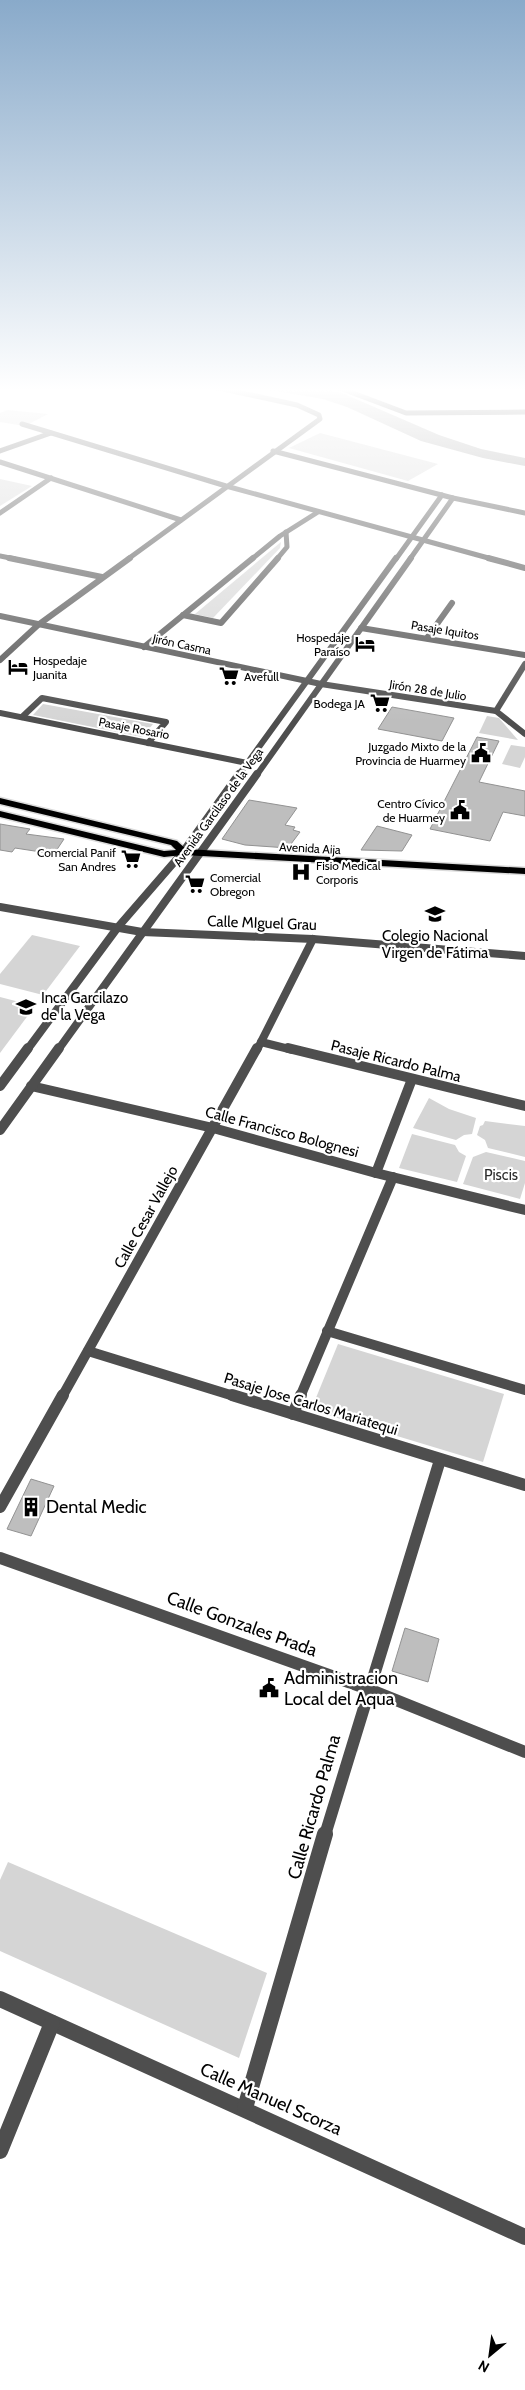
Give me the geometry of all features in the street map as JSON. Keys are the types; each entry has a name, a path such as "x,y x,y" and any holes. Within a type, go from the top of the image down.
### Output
{"main road":[{"name":"Avenida Aija","path":"0,801 174,843 183,852"},
{"name":"Avenida Aija","path":"0,814 164,854 183,852 525,871"}],"street":[{"path":"0,513 19,499"},
{"path":"115,499 181,520"},
{"path":"0,660 38,625 209,499"},
{"path":"270,499 525,568"},
{"name":"Avenida Garcilaso de la Vega","path":"0,1086 118,927 183,852 439,499"},
{"name":"Avenida Garcilaso de la Vega","path":"0,1130 200,854 453,499"},
{"path":"456,499 525,513"},
{"path":"144,647 286,532 318,512"},
{"path":"183,615 220,623 287,547 286,532"},
{"path":"0,556 102,576"},
{"path":"427,638 452,603"},
{"name":"Jirón Casma","path":"0,616 321,684"},
{"name":"Pasaje Iquitos","path":"360,628 525,655"},
{"path":"496,711 525,664"},
{"path":"513,682 525,684"},
{"name":"Jirón 28 de Julio","path":"321,684 496,711 525,734"},
{"path":"22,717 42,698 166,722 148,742"},
{"name":"Pasaje Rosario","path":"0,713 263,766"},
{"name":"Calle MIguel Grau","path":"0,908 142,932 314,939 525,956"},
{"name":"Calle Cesar Vallejo","path":"0,1507 261,1042 314,939"},
{"name":"Pasaje Ricardo Palma","path":"261,1042 525,1106"},
{"path":"376,1173 412,1079"},
{"name":"Calle Francisco Bolognesi","path":"31,1086 213,1128 376,1173 525,1210"},
{"path":"293,1414 393,1177"},
{"path":"327,1331 525,1390"},
{"name":"Pasaje Jose Carlos Mariatequi","path":"88,1351 525,1485"},
{"name":"Calle Ricardo Palma","path":"245,2108 354,1737 371,1690 440,1460"},
{"name":"Calle Gonzales Prada","path":"0,1558 371,1690 525,1752"},
{"name":"Calle Manuel Scorza","path":"0,1999 245,2108 525,2237"},
{"path":"0,2151 52,2023"}],"green space":[{"path":"0,499 12,499 0,506"},
{"path":"281,542 280,548 213,618 195,614"},
{"path":"43,704 153,724 142,737 33,715"},
{"path":"487,716 499,718 518,740 479,733"},
{"path":"511,745 525,747 525,757 520,768 502,764"},
{"path":"32,935 80,946 43,995 0,984 0,974"},
{"path":"0,997 35,1006 0,1053"},
{"name":"Piscis","path":"429,1098 449,1109 476,1118 472,1134 464,1135 456,1140 413,1128"},
{"name":"Piscis","path":"485,1121 525,1126 525,1157 488,1148 485,1140 477,1135 480,1126"},
{"name":"Piscis","path":"412,1134 455,1145 459,1152 466,1156 457,1182 399,1168"},
{"name":"Piscis","path":"486,1152 525,1161 525,1183 520,1199 463,1184 473,1157"},
{"path":"338,1344 504,1394 483,1462 311,1410"},
{"path":"8,1862 267,1973 239,2058 0,1951 0,1880"}],"building":[{"path":"392,707 454,718 442,741 378,729"},
{"name":"Centro Cívico de Huarmey","path":"477,737 499,741 479,782 525,791 525,816 503,812 490,841 430,829"},
{"path":"249,800 297,808 285,825 295,827 293,830 300,832 288,848 245,845 222,839"},
{"path":"0,824 30,829 26,834 64,839 54,854 15,848 12,852 0,850"},
{"path":"377,826 412,835 402,851 361,850"},
{"name":"Dental Medic","path":"31,1479 54,1486 31,1536 7,1529"},
{"path":"405,1628 439,1639 428,1682 392,1671"}],"place":[{"name":"Hospedaje Paraíso","path":"365,644"},
{"name":"Hospedaje Juanita","path":"18,667"},
{"name":"Avefull","path":"229,676"},
{"name":"Bodega JA","path":"380,703"},
{"name":"Juzgado Mixto de la Provincia de Huarmey","path":"481,753"},
{"name":"Centro Cívico de Huarmey","path":"460,810"},
{"name":"Comercial Panif San Andres","path":"131,859"},
{"name":"Fisio Medical Corporis","path":"301,872"},
{"name":"Comercial Obregon","path":"195,884"},
{"name":"Colegio Nacional Virgen de Fátima","path":"435,914"},
{"name":"Inca Garcilazo de la Vega","path":"26,1007"},
{"name":"Dental Medic","path":"31,1507"},
{"name":"Administracion Local del Aqua","path":"269,1688"}]}
